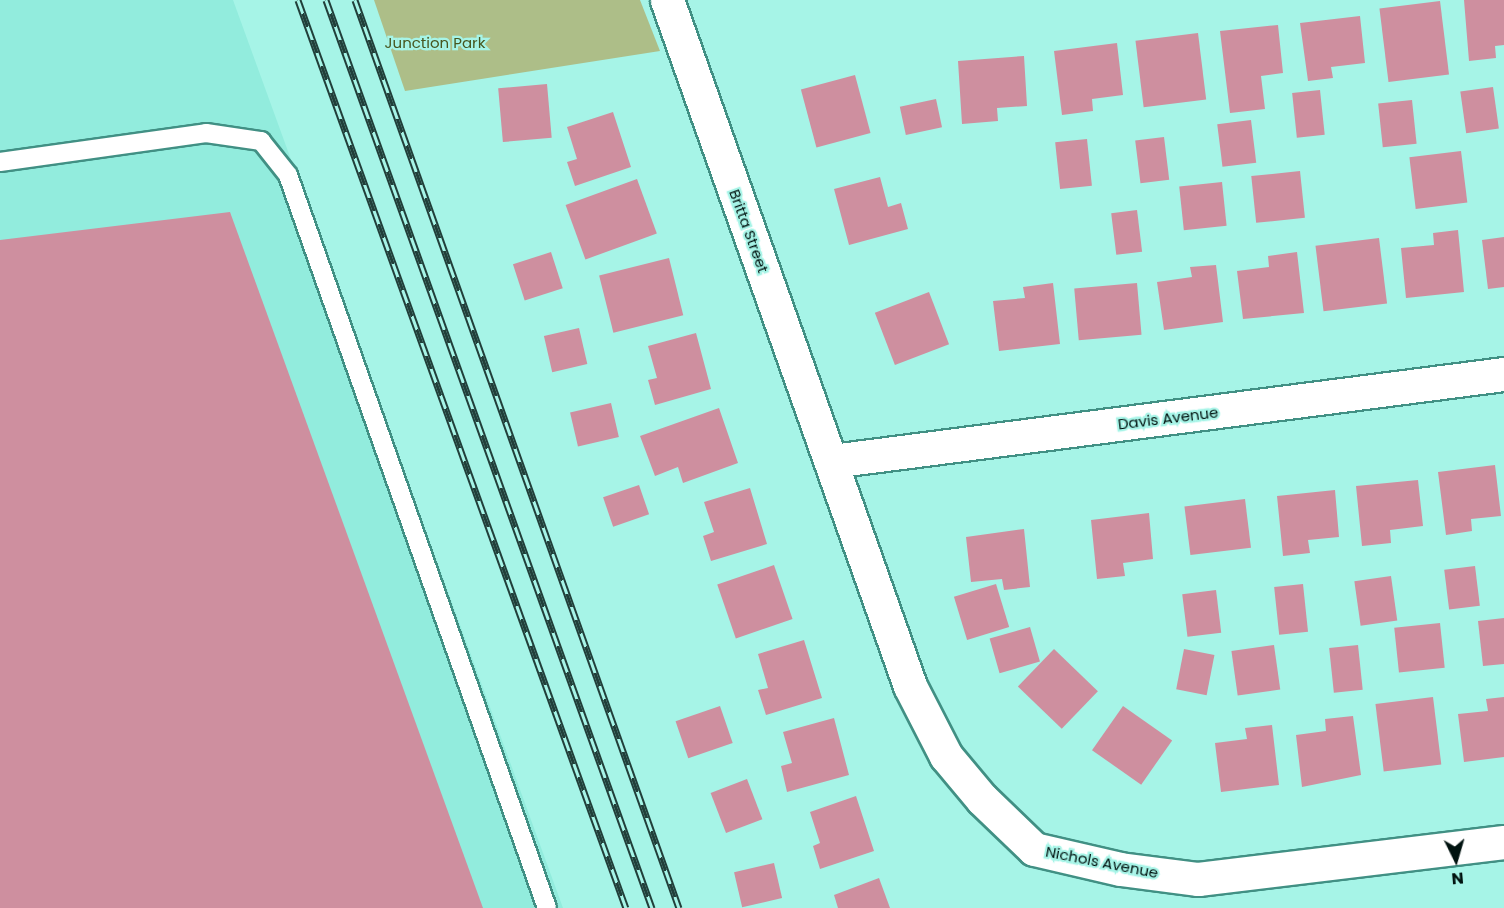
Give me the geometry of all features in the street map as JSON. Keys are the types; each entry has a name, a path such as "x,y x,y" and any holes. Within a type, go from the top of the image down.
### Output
{"street":[{"name":"Britta Street","path":"667,0 831,461"},
{"name":"Davis Avenue","path":"831,461 1504,374"},
{"name":"Nichols Avenue","path":"831,461 910,686 946,756 982,798 1034,849 1120,869 1198,879 1504,842"}],"lane":[{"path":"0,162 206,133 261,141 288,176 547,908"}],"shaded area":[{"path":"0,0 233,0 563,908 0,908"}],"green space":[{"name":"Junction Park","path":"374,0 640,0 660,51 405,91"}],"building":[{"path":"1464,0 1504,0 1504,45 1495,46 1496,58 1469,61"},
{"path":"1440,1 1449,74 1388,82 1379,8"},
{"path":"1360,16 1365,63 1331,67 1333,78 1308,81 1300,23"},
{"path":"1278,25 1283,73 1261,76 1265,109 1230,113 1220,31"},
{"path":"1198,33 1206,100 1144,107 1135,41"},
{"path":"1117,43 1123,95 1092,99 1093,111 1062,115 1054,51"},
{"path":"1024,56 1027,106 997,108 998,121 962,124 958,61"},
{"path":"855,75 871,133 816,147 801,89"},
{"path":"547,84 552,138 503,142 498,88"},
{"path":"1493,87 1499,129 1466,133 1460,92"},
{"path":"1320,90 1325,135 1297,138 1292,93"},
{"path":"936,99 942,127 906,135 900,107"},
{"path":"1412,100 1417,144 1383,147 1378,104"},
{"path":"613,112 631,167 575,186 567,162 577,159 567,127"},
{"path":"1251,120 1256,163 1222,167 1217,124"},
{"path":"1164,137 1169,180 1140,183 1135,141"},
{"path":"1087,139 1092,186 1060,189 1055,142"},
{"path":"1461,151 1467,203 1416,209 1409,157"},
{"path":"1300,171 1305,218 1256,223 1251,176"},
{"path":"880,177 888,207 901,203 908,229 849,245 834,189"},
{"path":"637,179 657,234 585,259 566,205"},
{"path":"1222,182 1227,226 1184,230 1179,186"},
{"path":"1137,210 1142,252 1116,255 1111,213"},
{"path":"230,212 483,908 0,908 0,240"},
{"path":"1458,230 1464,292 1406,298 1401,248 1434,245 1433,233"},
{"path":"1504,237 1504,287 1488,289 1482,240"},
{"path":"1379,238 1387,304 1324,311 1315,246"},
{"path":"551,252 563,288 525,301 513,264"},
{"path":"1297,252 1304,313 1243,319 1237,271 1269,267 1268,256"},
{"path":"669,258 683,315 613,333 599,275"},
{"path":"1216,265 1223,322 1164,330 1157,282 1192,277 1190,267"},
{"path":"1053,283 1060,344 999,351 993,301 1025,298 1023,287"},
{"path":"1137,283 1142,335 1079,340 1074,288"},
{"path":"929,292 949,344 895,365 875,313"},
{"path":"579,328 587,364 552,372 544,336"},
{"path":"696,333 711,389 655,405 648,380 657,378 648,346"},
{"path":"611,403 619,437 578,447 570,412"},
{"path":"719,408 738,463 683,483 678,467 655,476 640,436"},
{"path":"1495,465 1501,516 1471,519 1472,531 1446,535 1438,472"},
{"path":"1418,480 1423,526 1390,530 1391,543 1362,546 1356,486"},
{"path":"639,485 649,514 613,527 603,497"},
{"path":"750,488 767,544 711,561 703,536 714,532 704,502"},
{"path":"1335,490 1339,537 1308,540 1310,553 1283,556 1277,496"},
{"path":"1245,499 1251,548 1190,555 1184,506"},
{"path":"1149,513 1153,559 1123,563 1125,576 1097,579 1091,520"},
{"path":"1024,529 1030,587 1004,590 1002,579 971,582 966,537"},
{"path":"774,565 793,619 736,638 717,585"},
{"path":"1475,566 1480,606 1449,609 1444,570"},
{"path":"1391,576 1397,621 1361,626 1354,581"},
{"path":"996,584 1009,627 967,640 954,597"},
{"path":"1303,584 1308,632 1279,635 1274,587"},
{"path":"1216,590 1221,633 1187,637 1182,594"},
{"path":"1504,618 1504,664 1483,666 1478,621"},
{"path":"1440,623 1445,668 1399,673 1394,628"},
{"path":"1030,627 1040,662 1000,673 990,639"},
{"path":"804,640 822,698 766,715 758,690 768,688 758,654"},
{"path":"1274,645 1280,690 1238,696 1231,651"},
{"path":"1358,645 1363,690 1334,693 1329,648"},
{"path":"1054,649 1098,691 1062,729 1018,686"},
{"path":"1184,649 1214,655 1207,695 1176,689"},
{"path":"1433,697 1441,764 1384,772 1375,704"},
{"path":"1504,697 1504,757 1464,762 1458,714 1488,711 1486,699"},
{"path":"720,706 733,743 688,758 676,721"},
{"path":"1123,706 1172,740 1141,785 1092,750"},
{"path":"1353,716 1361,775 1302,787 1296,735 1326,731 1325,719"},
{"path":"834,718 849,775 787,792 781,766 792,763 783,732"},
{"path":"1272,725 1279,785 1221,792 1215,743 1247,739 1245,728"},
{"path":"747,779 762,819 726,833 711,793"},
{"path":"856,796 874,851 820,869 813,846 820,843 810,812"},
{"path":"774,863 782,898 742,907 734,872"},
{"path":"879,878 890,908 838,908 834,895"}],"railway":[{"path":"298,0 626,908"},
{"path":"326,0 652,908"},
{"path":"355,0 679,908"}]}
